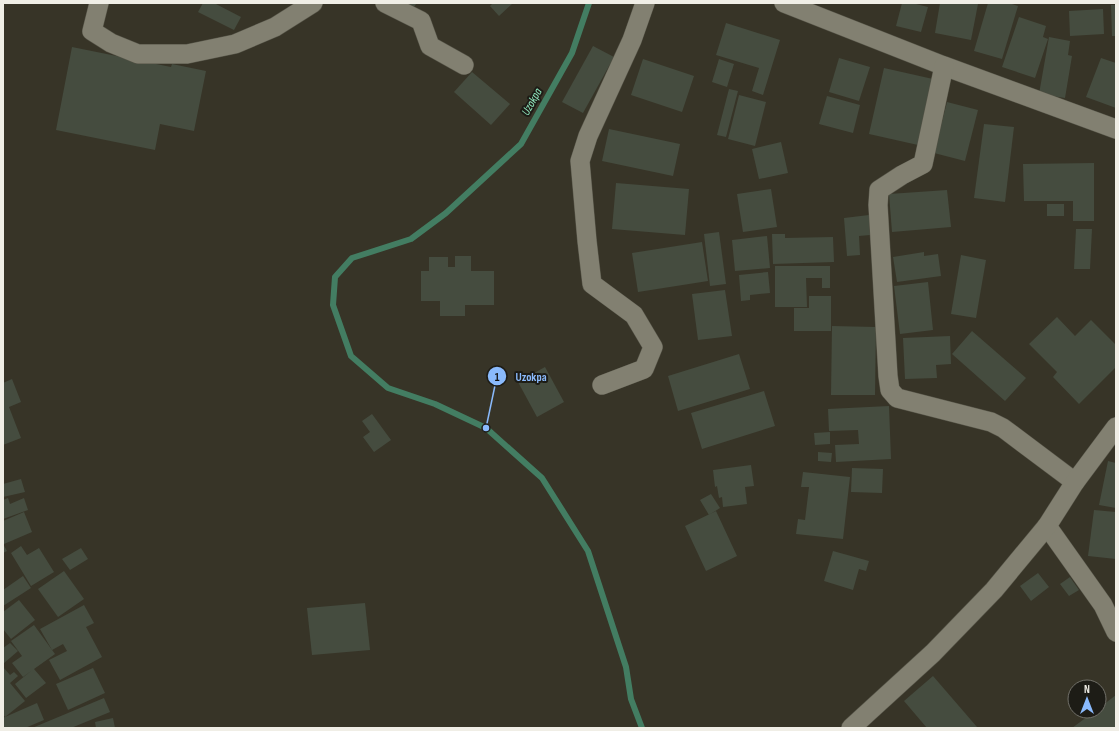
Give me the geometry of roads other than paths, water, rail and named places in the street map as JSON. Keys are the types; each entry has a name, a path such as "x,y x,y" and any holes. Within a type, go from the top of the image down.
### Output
{"street":[{"path":"99,3 92,31 111,43 138,54 187,54 235,44 275,28 312,3"},
{"path":"385,3 421,21 430,46 464,65"},
{"path":"602,385 644,369 653,347 634,315 592,284 580,161 588,136 632,40 645,3"},
{"path":"787,3 944,66 1116,129"},
{"path":"944,66 923,164 902,175 880,190 878,212 890,390 897,398 990,422 1003,428 1075,482"},
{"path":"851,728 933,653 994,590 1047,526 1075,482 1116,427"},
{"path":"1047,526 1103,605 1116,632"}],"waterway":[{"name":"Uzokpa","path":"589,3 572,53 521,144 446,213 411,239 352,258 335,277 333,305 351,356 388,388 435,404 486,428 542,478 588,551 626,667 631,699 642,728"}],"place":[{"name":"Uzokpa","path":"486,428"}]}
